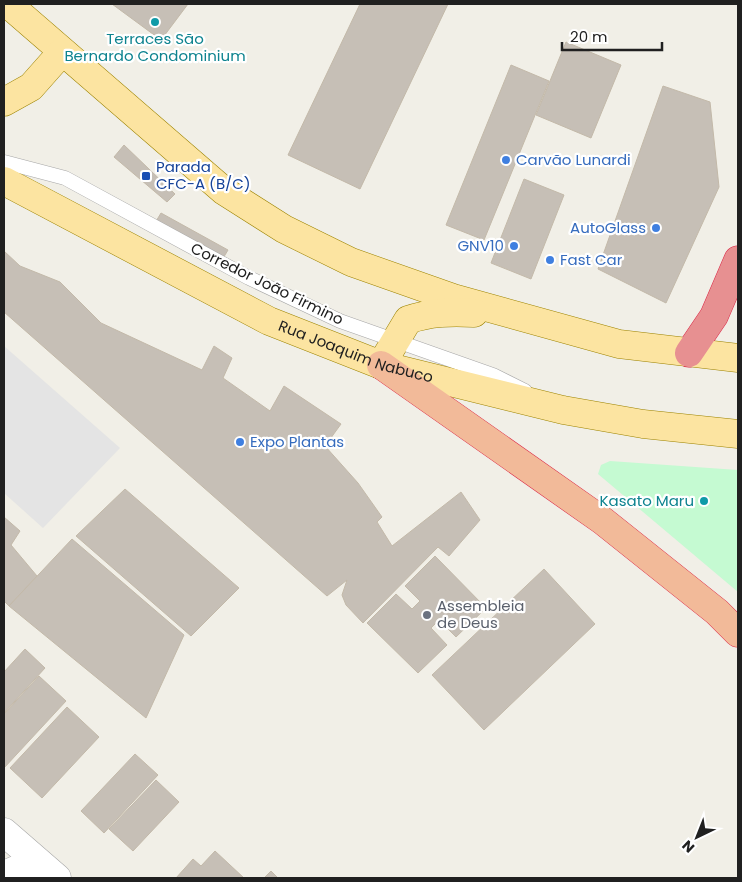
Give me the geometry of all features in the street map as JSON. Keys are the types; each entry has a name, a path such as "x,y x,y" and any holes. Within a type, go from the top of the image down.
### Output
{"highway":[{"path":"689,353 714,316 738,260"},
{"path":"381,365 603,521 717,612 738,633"}],"main road":[{"path":"11,5 62,52 224,191 284,229 351,262 453,298 619,344 738,358"},
{"path":"4,102 31,87 62,52"},
{"name":"Rua Joaquim Nabuco","path":"4,182 269,321 381,365 562,410 644,424 738,434"},
{"path":"381,365 408,320 421,315 448,312 516,316"}],"street":[{"path":"4,832 57,878"},
{"path":"4,875 36,860"}],"lane":[{"name":"Corredor João Firmino","path":"4,162 65,178 249,278 340,321 493,375 562,410"}],"green space":[{"path":"610,461 738,470 738,592 598,474 601,465"}],"shaded area":[{"path":"4,346 120,448 43,528 4,493"}],"building":[{"name":"Terraces São Bernardo Condominium","path":"112,4 188,4 161,40"},
{"path":"360,4 448,4 360,189 288,155"},
{"path":"566,42 621,65 591,138 536,115"},
{"path":"511,65 549,81 484,240 446,225"},
{"name":"AutoGlass","path":"663,86 710,102 719,187 666,303 598,269"},
{"name":"Parada CFC-A (B/C)","path":"124,145 175,194 167,202 114,157"},
{"path":"524,179 564,195 531,279 491,263"},
{"path":"161,213 228,250 222,260 155,223"},
{"name":"Expo Plantas","path":"4,251 20,266 60,282 101,323 202,370 214,346 232,358 223,378 270,411 284,386 341,424 325,446 358,483 382,517 377,522 392,546 461,492 480,520 449,556 438,547 363,623 346,605 342,595 347,580 327,596 4,312"},
{"path":"125,489 239,588 191,636 76,536"},
{"path":"4,517 20,531 11,545 37,576 9,606 4,601"},
{"path":"72,539 184,635 146,718 9,606"},
{"name":"Assembleia de Deus","path":"435,556 486,608 456,637 439,620 431,628 447,645 418,673 367,623 396,594 412,609 420,601 405,586"},
{"path":"544,569 595,624 484,730 432,675"},
{"path":"25,649 45,668 4,713 4,672"},
{"path":"39,676 66,701 4,768 4,714"},
{"path":"67,707 99,737 42,798 10,768"},
{"path":"135,754 158,775 104,833 81,811"},
{"path":"156,780 179,802 133,851 109,829"},
{"path":"215,851 244,878 176,878 193,859 201,866"},
{"path":"271,871 278,878 264,878"}],"place":[{"name":"Terraces São Bernardo Condominium","path":"155,22"},
{"name":"Carvão Lunardi","path":"506,160"},
{"name":"Parada CFC-A (B/C)","path":"146,176"},
{"name":"AutoGlass","path":"656,228"},
{"name":"GNV10","path":"514,246"},
{"name":"Fast Car","path":"550,260"},
{"name":"Expo Plantas","path":"240,442"},
{"name":"Kasato Maru","path":"704,501"},
{"name":"Assembleia de Deus","path":"427,615"}]}
